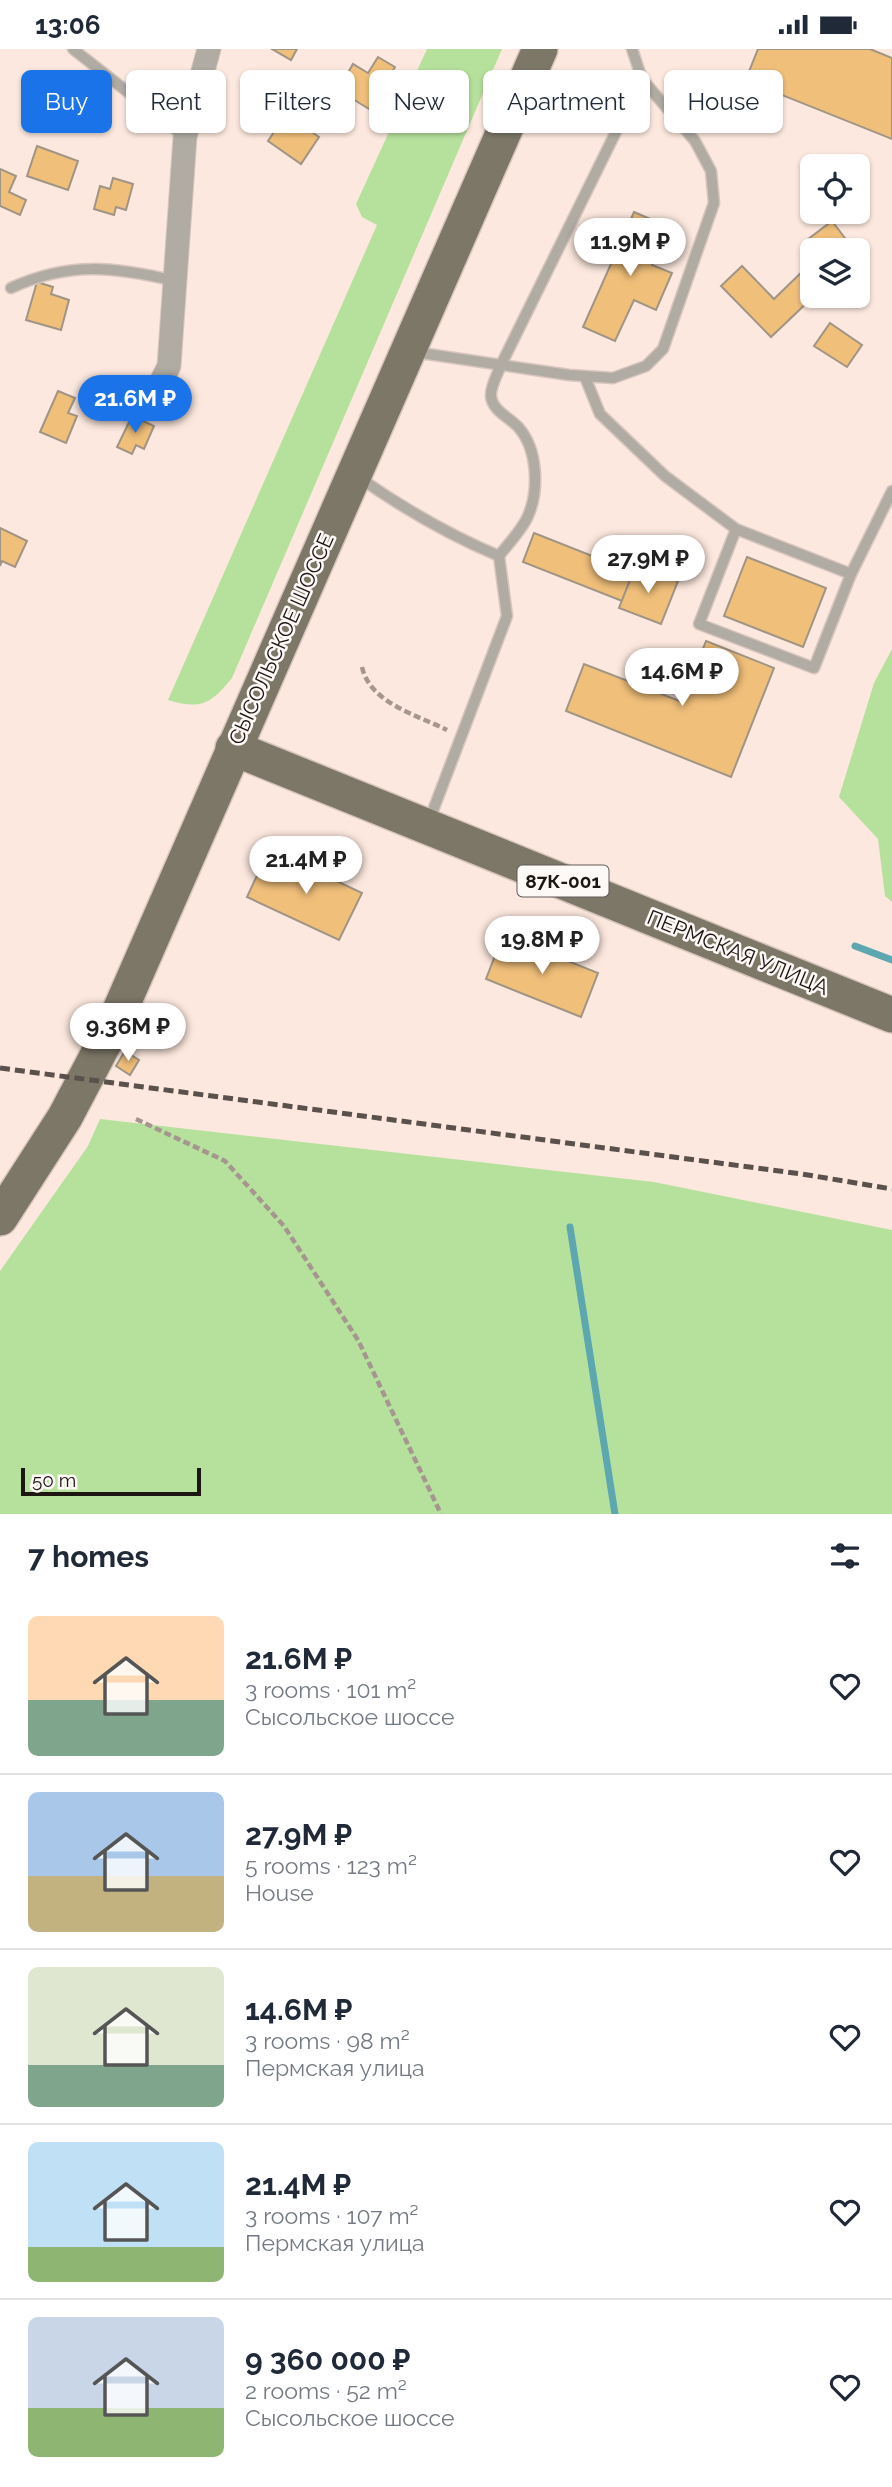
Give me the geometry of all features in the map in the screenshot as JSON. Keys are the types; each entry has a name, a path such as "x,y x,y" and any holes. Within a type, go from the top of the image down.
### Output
{"main road":[{"name":"СЫСОЛЬСКОЕ ШОССЕ","path":"0,1218 65,1117 114,1024 540,49"},
{"name":"ПЕРМСКАЯ УЛИЦА","path":"233,748 892,1015"}],"street":[{"path":"140,400 157,390 169,366 185,137 209,49"}],"lane":[{"path":"73,49 185,137"},
{"path":"632,49 639,70"},
{"path":"408,351 585,377 613,378 646,366 663,349 714,203 711,171 695,141 650,88"},
{"path":"426,827 507,616 499,556 527,518 533,499 535,477 531,451 521,429 496,407 491,395 501,365 615,133"},
{"path":"11,288 42,274 86,268 128,270 176,281"},
{"path":"585,377 600,414 665,477 736,529 850,574"},
{"path":"354,473 401,505 468,543 499,556"},
{"path":"736,529 699,624 814,668 850,574 892,491"}],"path":[{"path":"362,667 366,681 377,694 461,737"},
{"path":"136,1119 225,1161 284,1226 358,1340 441,1514"}],"green space":[{"path":"427,49 502,49 493,70 483,70 483,93 469,126 469,70 417,70"},
{"path":"389,133 466,133 232,678 218,694 204,703 189,704 168,700 377,225 362,217 356,204"},
{"path":"892,649 892,902 885,896 878,839 839,797 874,683"},
{"path":"100,1119 654,1182 892,1230 892,1514 0,1514 0,1271 88,1146"}],"building":[{"path":"272,49 297,49 291,60"},
{"path":"758,49 870,49 892,58 892,139 783,95 783,70 750,70"},
{"path":"378,57 395,67 393,70 370,70"},
{"path":"353,64 368,73 369,109 355,100 355,70 350,70"},
{"path":"273,133 313,133 319,137 301,164 268,141"},
{"path":"37,146 78,161 68,190 27,176"},
{"path":"0,169 16,176 9,192 26,200 20,215 0,206"},
{"path":"113,178 133,184 126,210 116,207 114,215 94,209 100,186 110,189"},
{"path":"634,212 669,227 652,265 672,273 656,310 634,300 615,341 583,327"},
{"path":"828,224 834,224 845,238 810,238"},
{"path":"742,266 774,299 800,274 801,308 771,337 721,286"},
{"path":"37,282 53,287 51,294 69,300 61,330 26,320"},
{"path":"830,323 862,345 847,367 814,346"},
{"path":"58,391 75,398 68,413 77,416 66,443 40,432"},
{"path":"132,416 154,426 144,449 136,445 132,454 117,447"},
{"path":"0,528 27,541 15,567 2,561 0,566"},
{"path":"534,533 633,572 622,601 523,562"},
{"path":"747,557 826,588 803,647 724,616"},
{"path":"636,565 678,581 661,624 619,608"},
{"path":"706,641 774,668 731,777 566,711 584,664 682,702"},
{"path":"290,859 362,893 339,940 247,897 261,867"},
{"path":"503,935 598,973 581,1017 486,979"},
{"path":"125,1051 139,1060 130,1075 116,1066"}],"waterway":[{"path":"855,946 892,960"},
{"path":"570,1227 615,1514"}],"railway":[{"path":"0,1068 802,1174 892,1189"}]}
